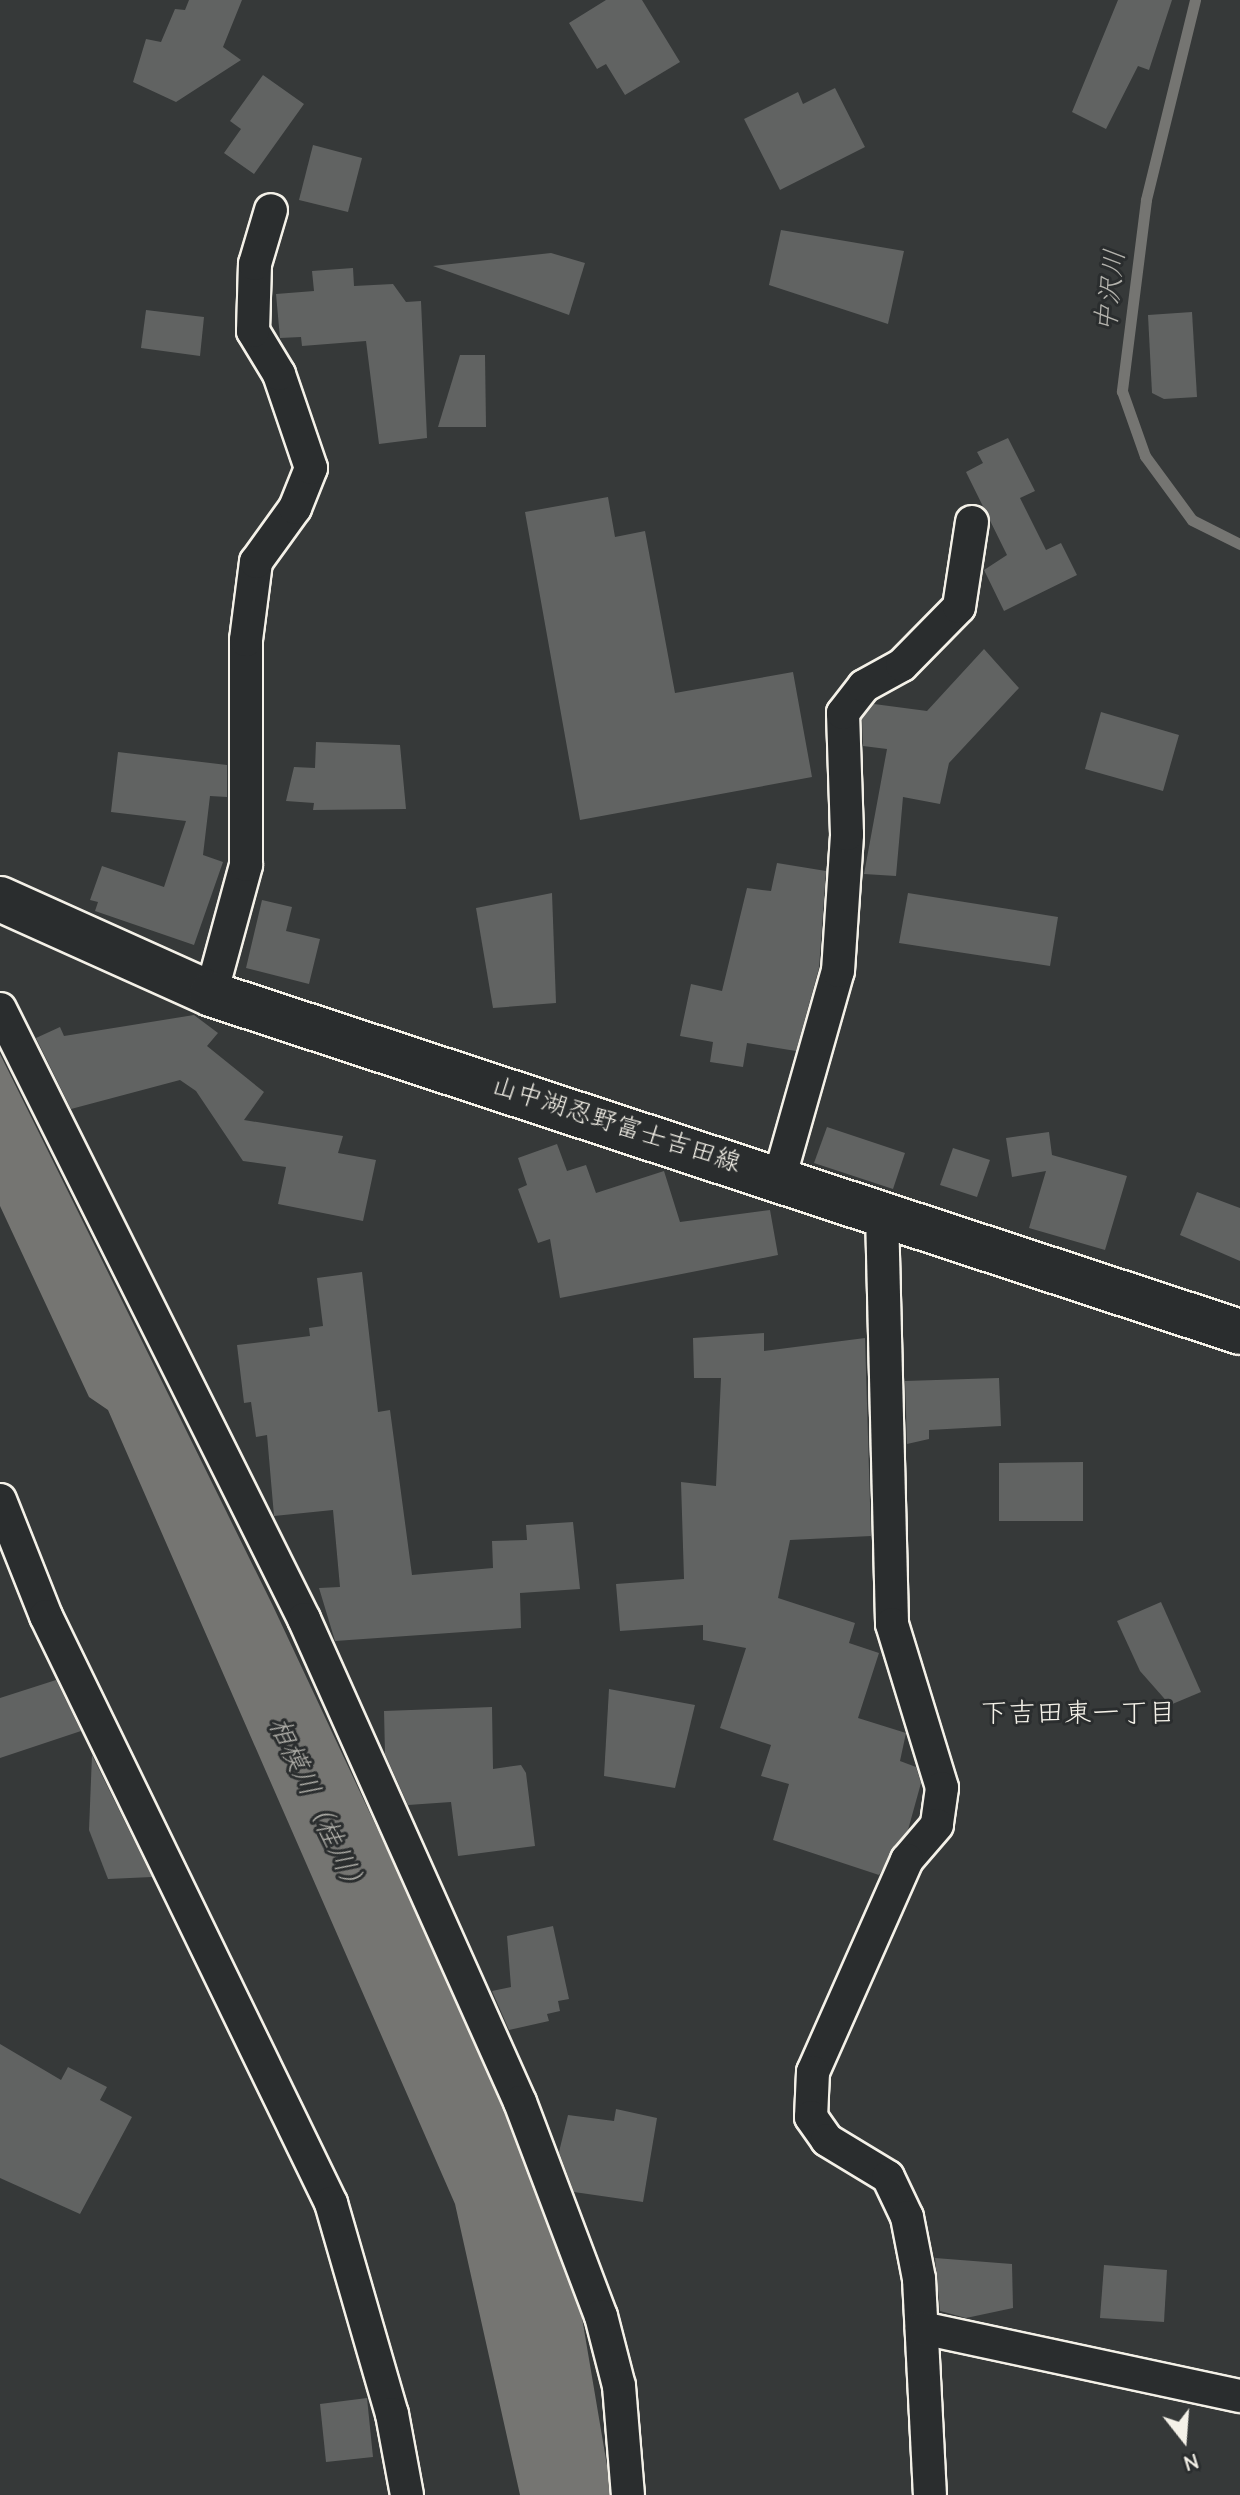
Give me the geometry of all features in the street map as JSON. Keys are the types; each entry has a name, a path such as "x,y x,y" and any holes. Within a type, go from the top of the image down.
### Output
{"main road":[{"name":"山中湖忍野富士吉田線","path":"0,899 211,994 1240,1332"}],"street":[{"path":"211,994 246,865 246,640 256,562 295,508 311,468 279,374 253,331 255,264 271,210"},
{"path":"779,1179 838,971 847,834 843,713 864,686 902,665 959,607 972,522"},
{"path":"0,1009 304,1619 520,2102 601,2316 619,2386 628,2495"},
{"path":"882,1213 892,1624 942,1788 937,1825 907,1860 813,2072 811,2117 827,2140 888,2177 907,2217 922,2328 930,2495"},
{"path":"0,1500 46,1616 331,2203 392,2414 407,2495"},
{"path":"922,2328 1240,2396"}],"water":[{"name":"相模川（桂川）","path":"0,1054 273,1606 522,2138 578,2294 612,2495 520,2495 455,2204 108,1410 89,1397 0,1206"}],"building":[{"path":"189,0 242,0 223,47 241,60 176,102 133,82 146,39 161,42 175,9 185,10"},
{"path":"606,0 642,0 680,62 625,95 606,64 597,69 569,23"},
{"path":"1118,0 1172,0 1149,70 1138,66 1106,129 1072,112"},
{"path":"263,75 304,104 254,174 224,153 241,129 230,121"},
{"path":"835,88 865,147 780,190 744,119 798,92 803,104"},
{"path":"313,145 362,158 348,212 299,200"},
{"path":"781,230 904,251 888,324 769,285"},
{"path":"551,253 585,263 569,315 433,266"},
{"path":"353,268 354,286 393,284 406,302 421,301 427,438 379,444 366,341 302,346 301,337 280,338 276,294 314,291 312,271"},
{"path":"146,310 204,317 200,356 141,348"},
{"path":"1192,312 1197,397 1164,399 1152,393 1148,315"},
{"path":"460,355 485,355 486,427 438,427"},
{"path":"1008,438 1035,491 1020,498 1046,550 1061,543 1077,575 1004,611 984,570 1007,555 966,472 983,463 977,452"},
{"path":"608,497 615,537 645,531 675,693 793,672 812,777 580,820 525,512"},
{"path":"984,649 1019,688 949,763 940,804 903,797 896,876 864,874 887,749 863,746 862,719 874,704 927,711"},
{"path":"1101,712 1179,735 1163,791 1085,769"},
{"path":"316,742 400,745 406,809 313,810 314,803 286,801 294,767 315,768"},
{"path":"118,752 227,765 227,797 210,796 203,855 223,862 194,945 95,911 98,902 90,900 102,866 164,887 186,821 111,812"},
{"path":"777,863 826,871 819,968 796,1051 747,1043 743,1067 710,1062 713,1042 680,1036 691,984 722,991 747,888 771,891"},
{"path":"552,893 556,1003 493,1008 476,908"},
{"path":"908,893 1058,917 1050,966 899,943"},
{"path":"262,900 292,907 286,931 320,939 309,984 246,968"},
{"path":"194,1015 218,1033 207,1046 264,1092 244,1120 343,1136 338,1153 376,1160 363,1221 278,1204 286,1167 243,1161 196,1091 180,1080 71,1109 36,1038 60,1027 64,1036"},
{"path":"827,1127 905,1153 893,1189 814,1163"},
{"path":"1049,1132 1052,1155 1127,1176 1105,1250 1029,1228 1046,1171 1012,1177 1006,1138"},
{"path":"557,1144 567,1171 586,1165 596,1193 664,1171 680,1222 770,1210 778,1255 560,1298 550,1239 538,1243 518,1189 527,1185 518,1158"},
{"path":"953,1148 990,1160 977,1197 940,1185"},
{"path":"1197,1192 1240,1208 1240,1261 1180,1235"},
{"path":"362,1272 378,1412 390,1410 412,1575 493,1568 492,1541 527,1540 526,1525 573,1522 580,1589 520,1593 521,1628 335,1641 319,1588 340,1587 333,1510 274,1516 267,1435 256,1437 251,1402 244,1403 237,1345 310,1336 309,1328 323,1326 317,1278"},
{"path":"764,1333 764,1351 865,1338 871,1536 790,1540 778,1598 855,1623 849,1643 879,1653 858,1718 906,1733 900,1761 916,1767 921,1783 908,1830 879,1875 773,1840 789,1784 761,1776 771,1745 720,1728 746,1648 703,1640 703,1625 620,1631 616,1584 684,1579 681,1482 716,1486 721,1378 694,1378 693,1338"},
{"path":"999,1378 1001,1426 929,1430 929,1439 907,1444 905,1381"},
{"path":"1083,1462 1083,1521 999,1521 999,1463"},
{"path":"1161,1602 1201,1692 1170,1705 1140,1671 1117,1621"},
{"path":"56,1680 81,1731 0,1758 0,1698"},
{"path":"609,1689 695,1705 675,1788 604,1776"},
{"path":"492,1707 493,1769 521,1765 526,1773 535,1846 458,1856 451,1802 408,1805 385,1754 384,1711"},
{"path":"92,1755 152,1877 108,1879 89,1830"},
{"path":"553,1926 569,1999 558,2001 560,2011 547,2014 549,2021 509,2030 492,1991 511,1987 507,1936"},
{"path":"0,2044 61,2080 68,2067 107,2087 100,2100 132,2117 80,2214 0,2178"},
{"path":"616,2109 657,2118 643,2202 574,2192 559,2152 568,2115 614,2121"},
{"path":"935,2258 1012,2264 1013,2308 966,2318 940,2311"},
{"path":"1104,2265 1167,2270 1164,2322 1100,2318"},
{"path":"367,2398 373,2457 326,2462 320,2404"}],"waterway":[{"name":"中沢川","path":"1195,0 1146,200 1122,391 1145,456 1192,520 1240,544"}],"district":[{"name":"下吉田東一丁目","path":"1078,1713"}]}
